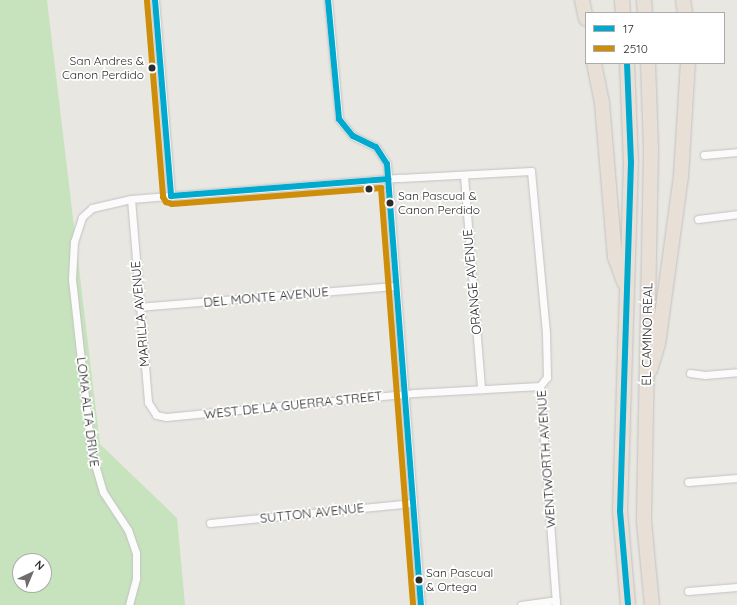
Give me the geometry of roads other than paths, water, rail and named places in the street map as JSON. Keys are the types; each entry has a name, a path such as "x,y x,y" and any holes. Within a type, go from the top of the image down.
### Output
{"highway":[{"path":"582,0 585,14"},
{"path":"622,0 623,12"},
{"path":"644,0 645,12"},
{"path":"683,0 685,12"},
{"path":"594,64 603,118 615,257 627,290"},
{"name":"EL CAMINO REAL","path":"627,64 631,162 620,511 628,605"},
{"name":"EL CAMINO REAL","path":"648,64 651,151 645,384 644,522 652,605"},
{"path":"645,384 658,344 681,176 688,64"}],"street":[{"path":"155,0 171,196"},
{"path":"328,0 339,119 348,132 379,150 386,164 394,286 406,395 421,605"},
{"path":"704,155 737,152"},
{"name":"WENTWORTH AVENUE","path":"464,176 531,171 546,333 547,377 540,386 556,603"},
{"path":"131,199 388,179 464,176"},
{"name":"ORANGE AVENUE","path":"464,176 481,388"},
{"name":"LOMA ALTA DRIVE","path":"129,605 136,578 136,553 128,530 103,492 93,464 73,287 74,242 80,221 87,211 131,199"},
{"name":"MARILLA AVENUE","path":"131,199 138,307 149,407 156,415 166,417"},
{"path":"698,219 737,214"},
{"name":"DEL MONTE AVENUE","path":"138,307 394,286"},
{"path":"690,373 705,375 737,372"},
{"name":"WEST DE LA GUERRA STREET","path":"166,417 481,388 540,386"},
{"path":"688,482 737,478"},
{"name":"SUTTON AVENUE","path":"210,523 413,503"},
{"path":"688,591 737,587"},
{"path":"521,605 556,603"}],"place":[{"name":"San Andres & Canon Perdido","path":"152,68"},
{"name":"San Pascual & Canon Perdido","path":"390,203"},
{"name":"San Pascual & Ortega","path":"419,580"}]}
